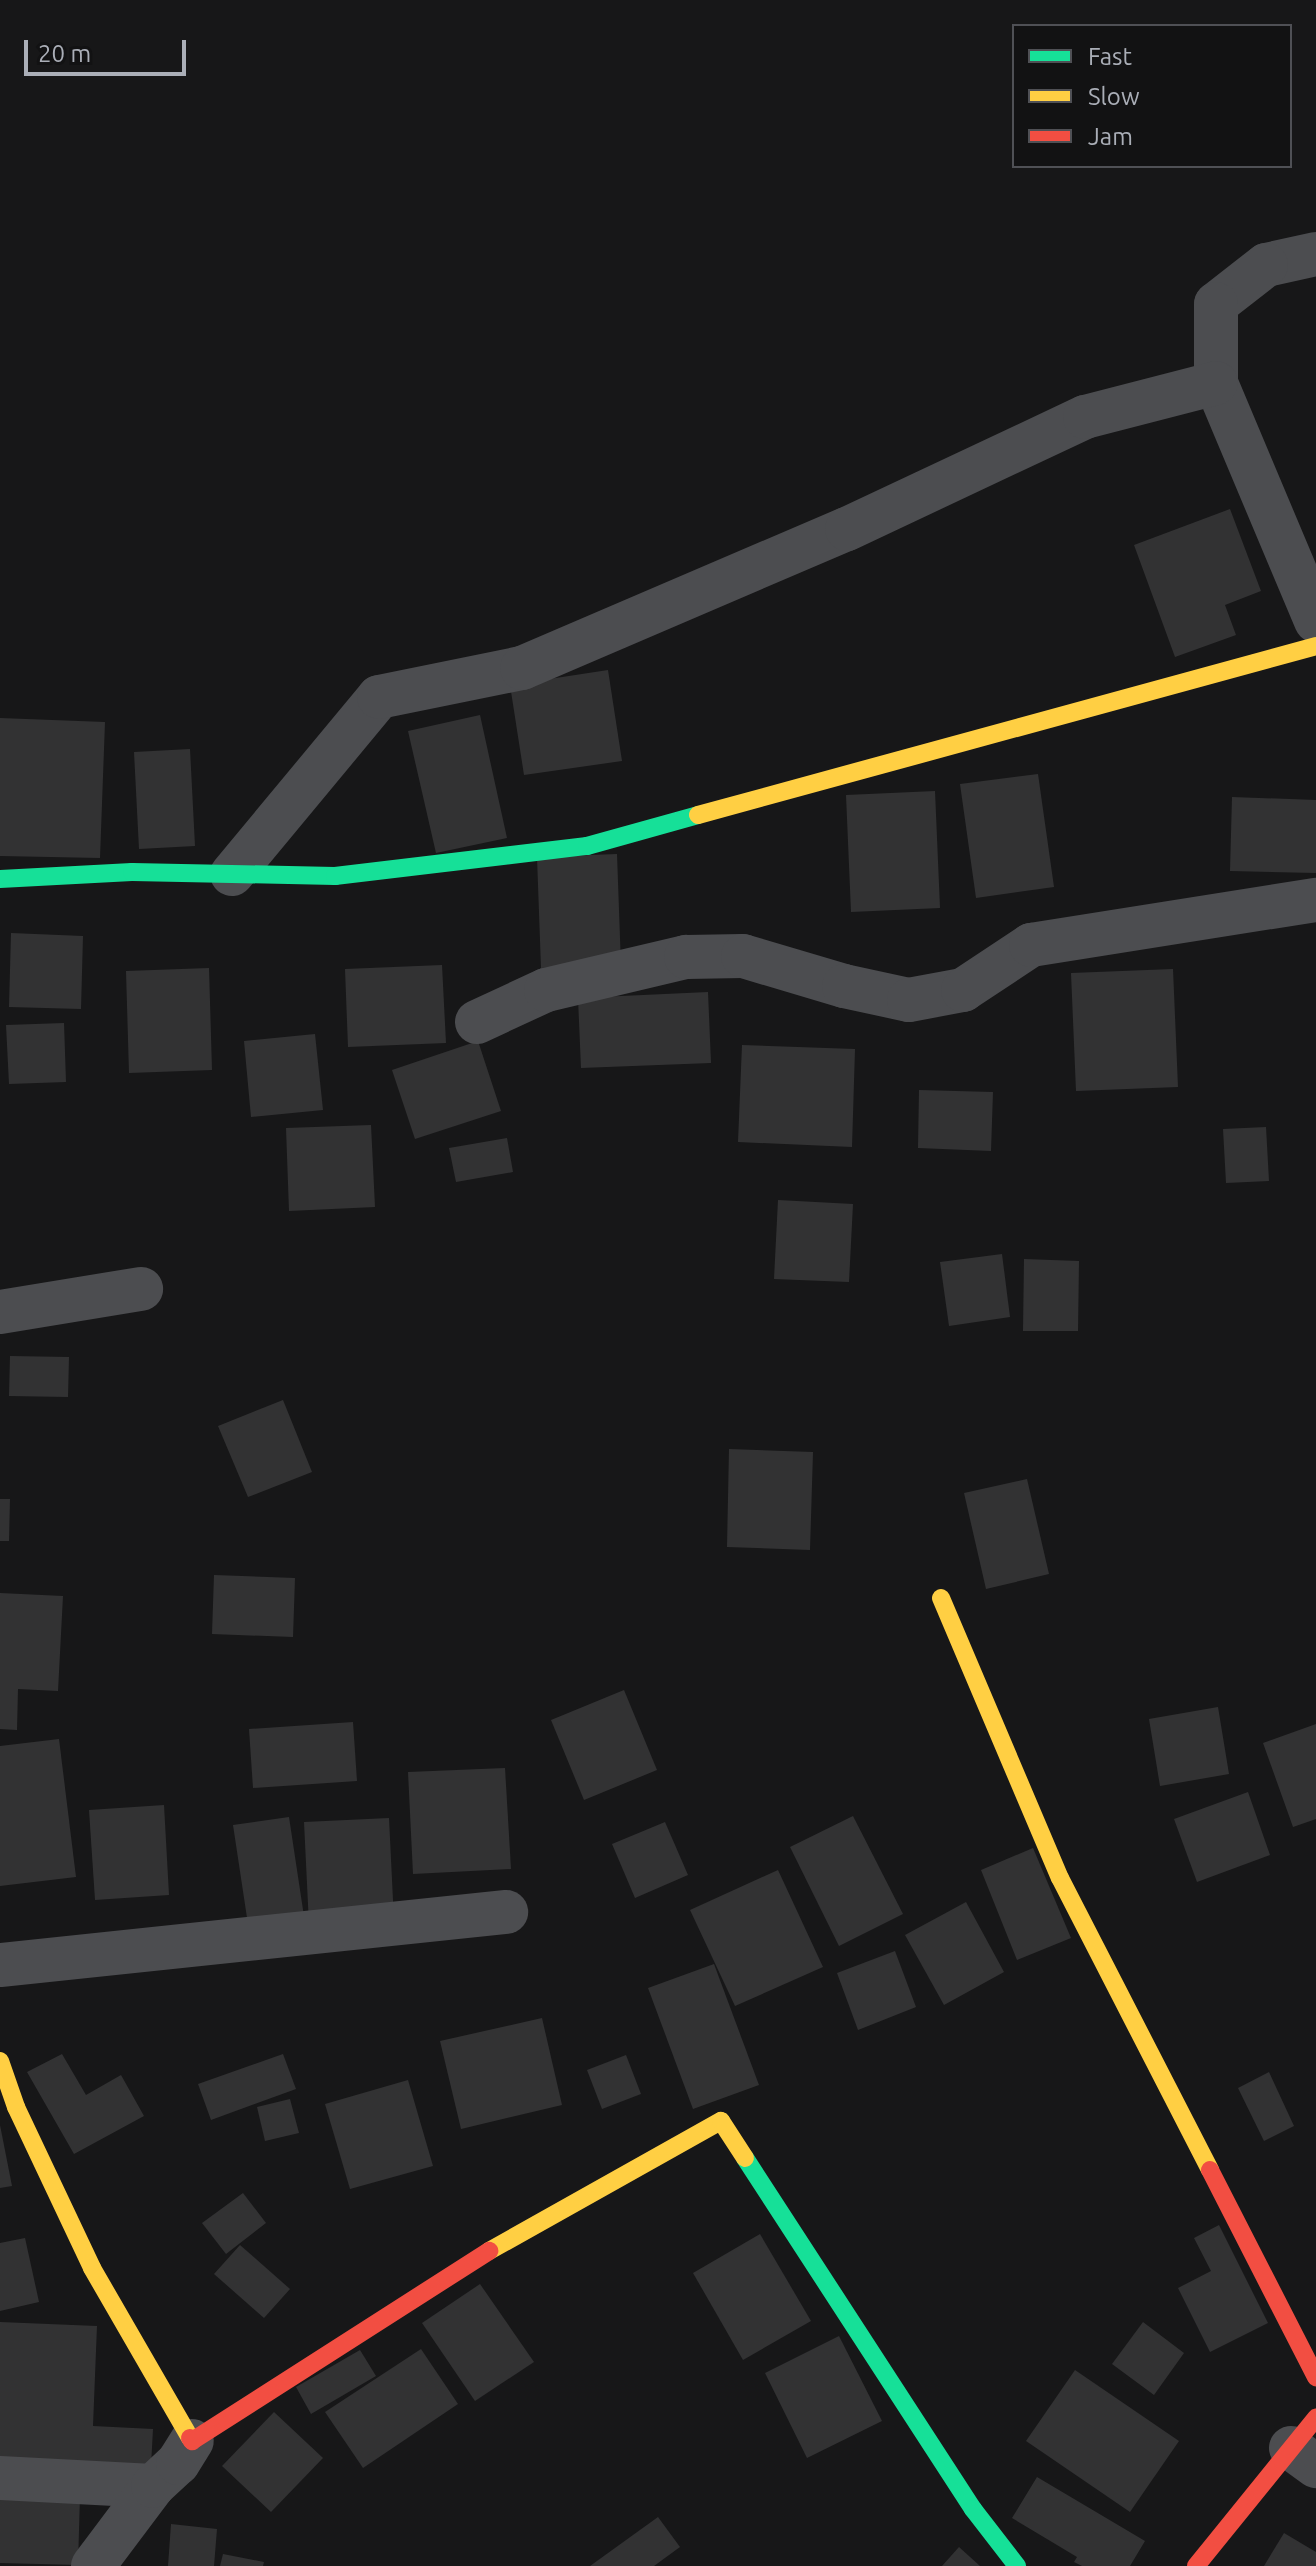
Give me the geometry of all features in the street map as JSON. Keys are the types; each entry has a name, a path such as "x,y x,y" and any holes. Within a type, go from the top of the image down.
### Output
{"street":[{"path":"1316,254 1266,265 1216,304 1216,383 1316,621"},
{"path":"232,874 379,697 522,668 847,529 1085,417 1216,383"},
{"path":"0,879 132,872 335,876 587,846 1316,646"},
{"path":"477,1022 546,990 686,957 743,956 844,986 909,1000 963,990 1031,945 1316,900"},
{"path":"0,1312 141,1289"},
{"path":"941,1598 1060,1878 1316,2377"},
{"path":"0,1965 506,1912"},
{"path":"0,2061 16,2107 92,2268 192,2441"},
{"path":"93,2566 153,2486 178,2463 192,2441 480,2256 721,2121 973,2509 1017,2566"},
{"path":"1196,2566 1308,2444"},
{"path":"0,2478 153,2486"}],"building":[{"path":"1230,509 1261,591 1225,605 1236,635 1175,657 1134,545"},
{"path":"608,670 622,761 524,775 510,685"},
{"path":"480,715 507,838 436,853 408,731"},
{"path":"0,718 105,722 100,858 0,856"},
{"path":"190,749 195,846 139,849 134,752"},
{"path":"1038,774 1054,887 976,898 960,784"},
{"path":"935,791 940,908 851,912 846,795"},
{"path":"1232,797 1316,800 1316,873 1230,871"},
{"path":"617,854 621,966 541,968 537,857"},
{"path":"11,933 83,936 81,1009 9,1007"},
{"path":"442,965 446,1043 348,1047 345,969"},
{"path":"209,968 212,1070 129,1073 126,971"},
{"path":"1173,969 1178,1087 1076,1091 1071,973"},
{"path":"708,992 711,1063 581,1068 578,998"},
{"path":"64,1023 66,1082 9,1084 6,1025"},
{"path":"315,1034 323,1110 251,1117 244,1041"},
{"path":"478,1041 501,1111 415,1139 392,1070"},
{"path":"742,1045 855,1049 852,1147 738,1142"},
{"path":"919,1090 993,1092 991,1151 918,1148"},
{"path":"371,1125 375,1207 289,1211 286,1128"},
{"path":"1266,1127 1269,1181 1226,1183 1223,1129"},
{"path":"507,1138 513,1172 456,1182 449,1148"},
{"path":"778,1200 853,1204 849,1282 774,1279"},
{"path":"1002,1254 1010,1317 949,1326 940,1262"},
{"path":"1024,1259 1079,1261 1078,1331 1023,1331"},
{"path":"10,1356 69,1357 68,1397 9,1396"},
{"path":"283,1400 312,1472 248,1497 218,1426"},
{"path":"729,1449 813,1452 810,1550 727,1547"},
{"path":"1027,1479 1049,1574 986,1589 964,1493"},
{"path":"0,1499 10,1499 9,1541 0,1541"},
{"path":"214,1575 295,1578 293,1637 212,1634"},
{"path":"0,1593 63,1596 58,1691 18,1689 17,1730 0,1729"},
{"path":"624,1690 657,1770 584,1800 551,1720"},
{"path":"1218,1707 1229,1774 1160,1786 1149,1719"},
{"path":"353,1722 357,1781 253,1788 249,1729"},
{"path":"1316,1724 1316,1819 1293,1827 1263,1743"},
{"path":"59,1739 76,1877 0,1886 0,1746"},
{"path":"505,1768 511,1869 413,1874 408,1772"},
{"path":"1248,1792 1270,1855 1197,1882 1174,1819"},
{"path":"164,1805 169,1895 95,1900 89,1810"},
{"path":"853,1816 903,1914 839,1946 790,1847"},
{"path":"289,1817 305,1923 249,1931 233,1825"},
{"path":"389,1818 394,1921 309,1925 304,1822"},
{"path":"665,1822 688,1875 635,1898 612,1844"},
{"path":"1033,1848 1071,1938 1017,1960 981,1870"},
{"path":"778,1870 823,1967 735,2006 690,1910"},
{"path":"966,1902 1004,1972 944,2005 905,1935"},
{"path":"895,1951 916,2007 858,2030 837,1973"},
{"path":"714,1964 759,2085 693,2109 648,1988"},
{"path":"542,2018 562,2105 461,2129 440,2041"},
{"path":"62,2054 86,2095 121,2075 144,2116 74,2154 27,2072"},
{"path":"283,2054 296,2089 211,2120 198,2084"},
{"path":"626,2055 641,2094 602,2109 587,2070"},
{"path":"1269,2072 1294,2126 1264,2141 1238,2088"},
{"path":"408,2080 433,2166 350,2189 325,2104"},
{"path":"290,2099 299,2133 265,2141 257,2107"},
{"path":"0,2125 12,2186 0,2188"},
{"path":"243,2193 266,2223 226,2254 202,2223"},
{"path":"1219,2225 1268,2323 1210,2352 1178,2288 1211,2271 1194,2238"},
{"path":"760,2234 811,2321 743,2360 693,2273"},
{"path":"25,2238 39,2302 0,2311 0,2243"},
{"path":"240,2245 290,2289 264,2318 214,2274"},
{"path":"480,2284 534,2362 475,2401 422,2323"},
{"path":"0,2322 97,2326 93,2426 153,2429 151,2466 0,2460"},
{"path":"1143,2322 1184,2353 1154,2395 1112,2364"},
{"path":"839,2336 882,2421 807,2458 765,2373"},
{"path":"421,2349 458,2404 363,2468 325,2412"},
{"path":"360,2350 376,2376 311,2414 296,2387"},
{"path":"1075,2370 1179,2441 1130,2512 1026,2441"},
{"path":"274,2412 323,2458 271,2512 222,2466"},
{"path":"1037,2477 1145,2541 1130,2566 1082,2566 1074,2562 1077,2557 1012,2518"},
{"path":"0,2493 80,2495 78,2565 0,2563"},
{"path":"658,2517 680,2547 654,2566 590,2566"},
{"path":"171,2524 217,2529 214,2566 168,2566"},
{"path":"1284,2533 1316,2552 1316,2566 1264,2566"},
{"path":"959,2547 980,2566 942,2566"},
{"path":"223,2554 264,2562 263,2566 220,2566"}],"traffic: fast":[{"path":"0,879 132,872 335,876 587,846 698,815"},
{"path":"745,2158 973,2509 1017,2566"}],"traffic: slow":[{"path":"698,815 1316,646"},
{"path":"941,1598 1060,1878 1210,2170"},
{"path":"0,2061 16,2107 92,2268 190,2438"},
{"path":"489,2251 721,2121 745,2158"}],"traffic: jam":[{"path":"1210,2170 1316,2377"},
{"path":"190,2438 192,2441 489,2251"},
{"path":"1196,2566 1316,2418"}]}
